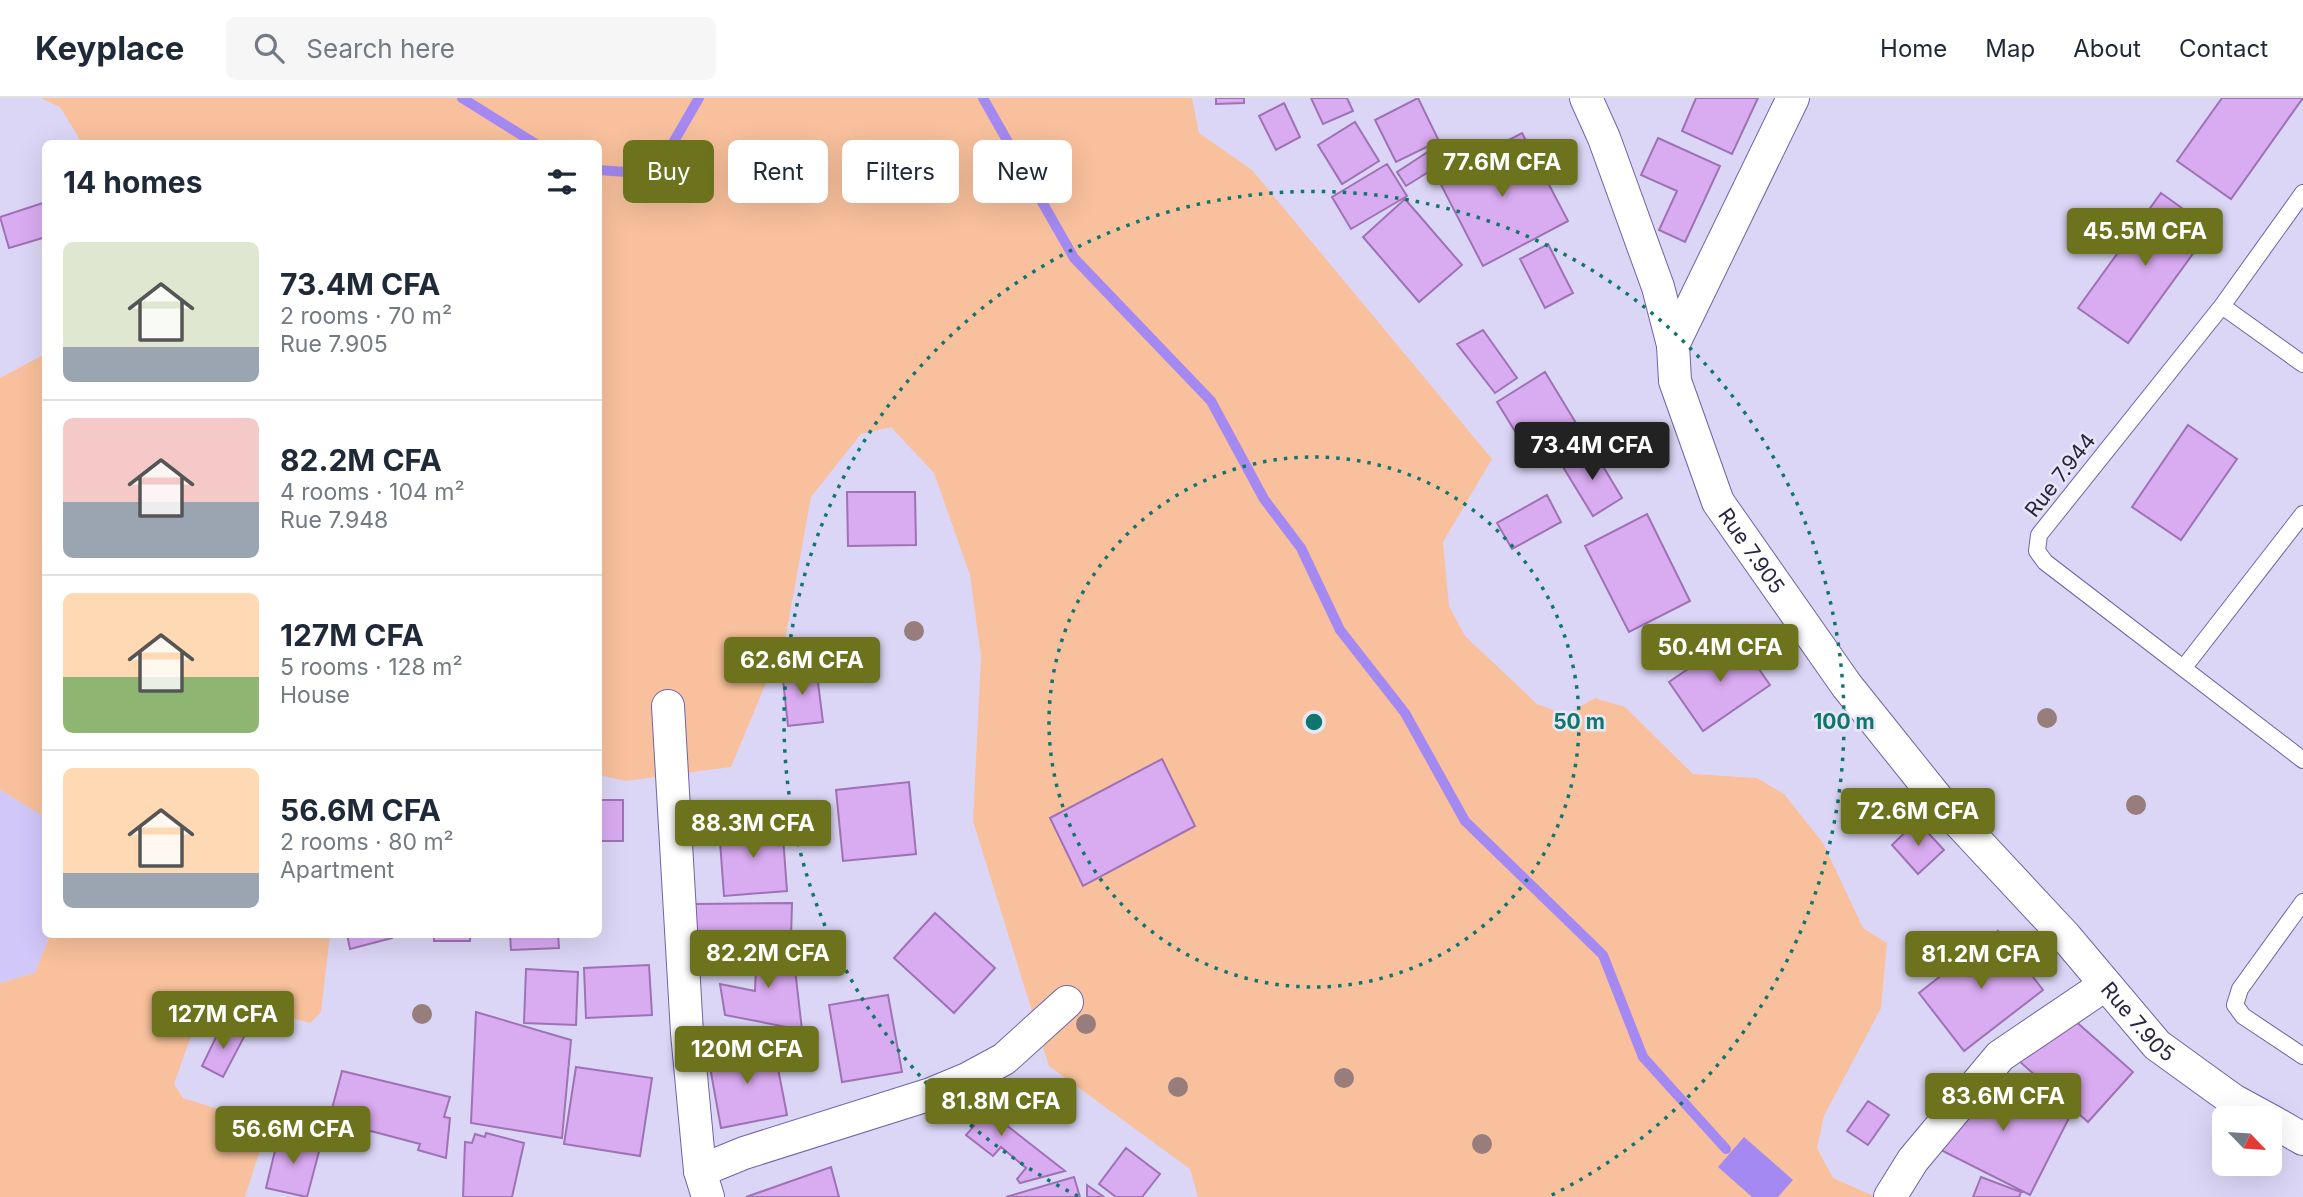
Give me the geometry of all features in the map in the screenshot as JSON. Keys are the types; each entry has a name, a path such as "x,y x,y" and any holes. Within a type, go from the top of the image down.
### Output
{"street":[{"name":"Rue 7.905","path":"1586,98 1640,234 1673,345 1675,381 1718,502 1847,686 1940,802 2065,936 2157,1045 2244,1106"},
{"path":"1673,345 1793,98"},
{"path":"668,706 687,1033 704,1184"},
{"path":"1890,1197 1913,1160 2000,1056 2105,985"},
{"path":"704,1184 744,1153 931,1094 967,1079 1004,1059 1067,1002"},
{"name":"Rue 7.905","path":"2282,1127 2303,1139"}],"lane":[{"name":"Rue 7.944","path":"2303,193 2222,306 2039,535 2037,551 2045,562 2185,666 2303,760"},
{"path":"2222,306 2303,364"},
{"path":"2185,666 2303,514"},
{"path":"2303,902 2240,989 2235,1005 2243,1016 2303,1056"}],"shaded area":[{"path":"41,98 1192,98 1199,133 1252,170 1492,459 1443,542 1449,606 1465,636 1537,704 1566,715 1595,698 1625,707 1693,774 1757,778 1784,794 1823,843 1863,928 1887,943 1881,1008 1824,1116 1817,1148 1833,1178 1876,1197 1198,1197 1190,1169 1049,1066 973,821 981,657 970,575 934,473 891,427 861,434 811,497 786,635 731,767 626,781 602,776 602,140 80,140 60,107"},
{"path":"42,356 42,815 0,790 0,378"},
{"path":"0,790 42,815 42,938 49,938 35,973 0,983"},
{"path":"49,938 330,938 321,1012 310,1023 235,1002 195,1025 174,1084 183,1098 246,1118 262,1144 245,1197 0,1197 0,983 35,973"},
{"path":"1744,1137 1793,1180 1778,1197 1752,1197 1718,1167"}],"building":[{"path":"1216,98 1244,98 1244,103 1216,104"},
{"path":"1311,98 1347,98 1353,111 1323,124"},
{"path":"1418,98 1439,141 1396,162 1375,120"},
{"path":"1696,98 1758,98 1732,154 1682,131"},
{"path":"2222,98 2303,98 2231,199 2177,161"},
{"path":"1284,103 1300,137 1276,150 1259,116"},
{"path":"1355,122 1379,161 1342,184 1318,145"},
{"path":"1522,133 1568,221 1483,266 1437,177"},
{"path":"1658,138 1720,166 1685,242 1659,230 1677,191 1641,175"},
{"path":"1440,144 1449,159 1406,186 1397,172"},
{"path":"1387,164 1407,196 1351,229 1332,197"},
{"path":"2161,193 2211,229 2128,343 2078,308"},
{"path":"1405,199 1462,265 1419,302 1363,237"},
{"path":"42,203 42,238 9,248 0,217"},
{"path":"1548,244 1573,293 1545,308 1520,259"},
{"path":"1483,330 1517,378 1495,393 1457,344"},
{"path":"1545,372 1585,438 1537,467 1497,402"},
{"path":"2188,425 2237,459 2181,540 2132,507"},
{"path":"1592,448 1622,498 1593,516 1563,467"},
{"path":"847,492 915,492 916,545 848,546"},
{"path":"1547,495 1561,522 1512,549 1497,523"},
{"path":"1647,514 1690,601 1629,632 1585,546"},
{"path":"1736,636 1770,685 1703,731 1669,682"},
{"path":"816,667 823,722 788,726 782,671"},
{"path":"1162,759 1195,826 1083,886 1050,818"},
{"path":"909,782 916,854 843,861 836,790"},
{"path":"602,800 623,800 623,841 602,841"},
{"path":"1917,821 1944,850 1918,874 1892,845"},
{"path":"782,823 787,891 724,896 719,828"},
{"path":"792,903 791,939 695,939 695,904"},
{"path":"935,913 995,968 954,1013 894,958"},
{"path":"1998,931 2043,990 1964,1051 1919,993"},
{"path":"348,938 392,938 350,949"},
{"path":"434,938 470,938 470,941 434,941"},
{"path":"510,938 558,938 559,948 511,950"},
{"path":"792,943 802,1030 725,1015 720,984 755,991 757,945"},
{"path":"649,965 652,1015 586,1018 584,968"},
{"path":"526,969 578,972 576,1025 524,1023"},
{"path":"888,995 902,1072 842,1082 829,1005"},
{"path":"2064,1011 2133,1072 2088,1122 2019,1061"},
{"path":"476,1012 571,1040 562,1138 471,1123"},
{"path":"222,1025 244,1037 223,1077 202,1066"},
{"path":"773,1043 787,1115 721,1128 708,1056"},
{"path":"576,1067 652,1078 640,1156 564,1144"},
{"path":"342,1071 450,1097 444,1117 450,1118 446,1158 418,1150 420,1144 329,1120"},
{"path":"1975,1071 2069,1118 2030,1195 1937,1148"},
{"path":"964,1092 1065,1171 1020,1183 1017,1179 1026,1168 1001,1147 993,1156 966,1135 974,1126 940,1100"},
{"path":"1868,1101 1889,1115 1868,1145 1847,1131"},
{"path":"486,1133 524,1143 512,1197 463,1197 465,1142 472,1143 475,1134 485,1137"},
{"path":"279,1134 321,1144 307,1197 266,1188"},
{"path":"1126,1148 1160,1174 1142,1197 1116,1197 1099,1184"},
{"path":"831,1167 839,1197 746,1197"},
{"path":"1074,1177 1080,1197 1006,1197"},
{"path":"1981,1177 2021,1192 2019,1197 1973,1197"},
{"path":"1087,1185 1104,1197 1087,1197"}],"waterway":[{"path":"462,98 530,140"},
{"path":"602,170 655,174 699,98"},
{"path":"983,98 1074,258 1211,401 1264,499 1301,548 1340,630 1405,713 1465,821 1603,955 1643,1057 1726,1149"}]}
